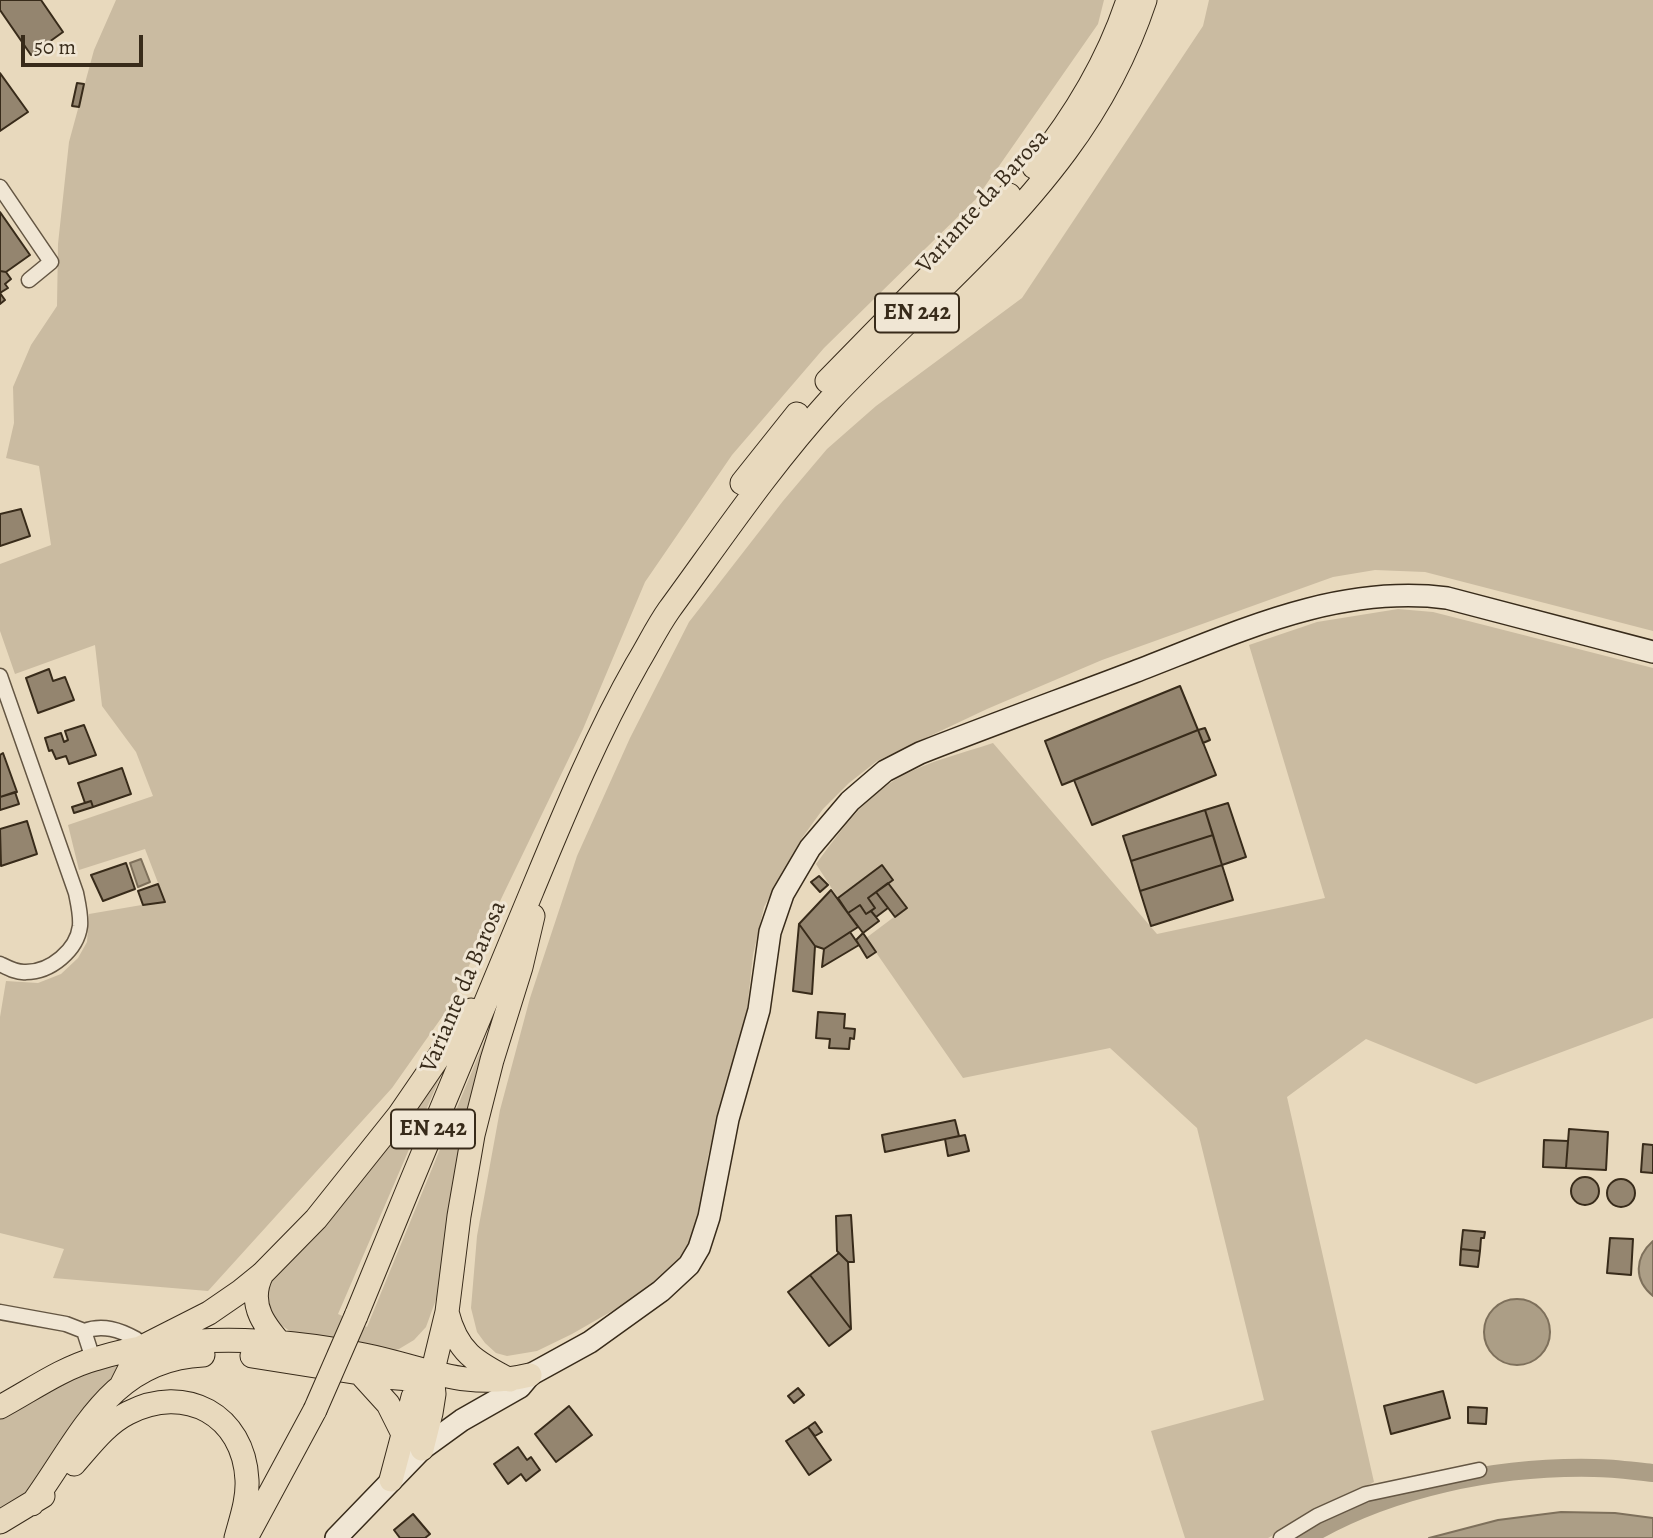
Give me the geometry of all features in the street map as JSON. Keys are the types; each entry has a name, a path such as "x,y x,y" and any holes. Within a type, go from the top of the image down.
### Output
{"main road":[{"name":"Variante da Barosa","path":"667,612 677,584 691,559 729,500 764,454 827,381 998,207 1044,154 1100,67 1128,0"},
{"name":"Variante da Barosa","path":"246,1538 315,1410 545,862 623,689 667,612 767,475 810,423 1016,211 1057,163 1080,132 1114,74 1146,0"},
{"path":"0,1407 93,1359 141,1348 194,1342 280,1343 363,1355 432,1374 472,1381 520,1378 590,1342 646,1303 683,1273 694,1257 709,1217 728,1119 759,1010 770,932 783,894 810,848 866,786 885,771 920,753 1269,620 1347,600 1390,595 1447,598 1653,652"},
{"path":"422,1449 431,1413 434,1394 432,1374 447,1312 459,1216 479,1111 521,967 545,862"},
{"path":"122,1384 141,1348 209,1313 262,1274 316,1219 377,1144 434,1067 511,942"},
{"path":"262,1274 256,1287 255,1300 265,1323 290,1354 305,1363"},
{"path":"447,1312 454,1336 475,1361 520,1378"},
{"path":"32,1504 87,1423 122,1384 147,1367 197,1356 245,1355 385,1377 410,1378 432,1374"},
{"path":"358,1371 388,1404 403,1434"},
{"path":"391,1480 413,1397 432,1374"},
{"path":"336,1538 422,1449 462,1420 520,1387 520,1378"},
{"path":"0,1522 32,1504 60,1481 95,1440 119,1418 138,1408 159,1402 192,1404 210,1411 225,1423 236,1438 243,1456 247,1478 246,1496 236,1538"}],"street":[{"path":"0,187 51,262 29,280"},
{"path":"0,676 76,893 80,925 75,941 67,953 43,968 26,972 12,970 0,964"},
{"path":"0,1312 57,1322 85,1331 107,1328 136,1339 141,1348"},
{"path":"85,1331 93,1359"},
{"path":"1281,1538 1317,1516 1366,1494 1479,1470"}],"shaded area":[{"path":"116,0 1104,0 1098,24 976,199 824,348 732,455 645,582 583,729 449,1007 392,1088 208,1291 53,1278 64,1249 0,1233 0,1017 6,981 38,983 61,974 78,958 87,942 89,914 165,901 145,849 79,870 68,825 153,796 136,752 102,706 95,645 15,674 0,631 0,564 51,545 39,466 6,458 14,423 13,387 31,345 57,306 58,244 69,142 94,50"},
{"path":"1209,0 1653,0 1653,631 1425,572 1375,570 1333,577 1102,660 987,709 877,761 849,783 823,809 802,838 764,907 753,955 747,1010 708,1156 700,1213 691,1245 665,1276 633,1299 572,1334 537,1351 507,1356 496,1353 477,1332 471,1308 477,1236 500,1110 530,998 577,856 630,738 689,622 827,449 876,406 1022,298 1203,26"},
{"path":"1398,609 1433,612 1653,668 1653,1018 1476,1084 1366,1039 1287,1097 1374,1482 1268,1538 1185,1538 1151,1431 1264,1400 1197,1128 1110,1048 963,1078 866,938 906,908 888,883 882,865 838,898 816,864 854,815 889,784 923,766 993,743 1157,934 1325,898 1249,645 1317,622"},
{"path":"141,859 150,882 138,887 130,863"},
{"path":"493,1020 438,1294 426,1327 414,1340 392,1351 296,1335 280,1324 268,1308 270,1282 445,1066 338,1314 367,1327"},
{"path":"1653,1241 1653,1296 1642,1283 1639,1268 1643,1254"},
{"path":"1523,1299 1541,1308 1548,1319 1548,1345 1541,1356 1530,1363 1511,1365 1493,1356 1486,1345 1484,1326 1493,1308 1504,1301"},
{"path":"126,1360 37,1485 0,1512 0,1418 97,1367"},
{"path":"1561,1512 1615,1513 1653,1518 1653,1538 1429,1538 1498,1520"}],"building":[{"path":"0,0 41,0 63,32 31,55 0,10"},
{"path":"0,73 28,112 0,131"},
{"path":"77,83 84,84 79,107 72,106"},
{"path":"0,212 30,255 6,272 0,271"},
{"path":"0,271 6,272 11,279 5,284 8,288 0,293"},
{"path":"21,509 30,536 0,546 0,514"},
{"path":"49,669 53,681 65,677 74,700 38,713 26,678"},
{"path":"1180,686 1198,730 1062,785 1045,741"},
{"path":"84,725 96,755 69,764 66,756 56,759 52,750 49,751 45,738 61,733 64,742 68,740 65,731"},
{"path":"1205,728 1210,740 1203,743 1198,730"},
{"path":"1198,730 1216,775 1092,825 1074,780"},
{"path":"3,753 17,792 0,797 0,755"},
{"path":"122,768 131,794 93,807 91,801 85,803 78,783"},
{"path":"15,792 19,804 0,810 0,797"},
{"path":"91,801 93,807 74,813 72,807"},
{"path":"1228,803 1246,857 1222,865 1205,810"},
{"path":"1205,810 1213,835 1131,861 1123,836"},
{"path":"27,821 37,854 1,866 0,829"},
{"path":"1213,835 1222,865 1140,891 1131,861"},
{"path":"126,863 135,889 103,901 91,875"},
{"path":"882,865 893,880 868,898 875,908 866,914 860,905 848,913 838,898"},
{"path":"1222,865 1233,900 1151,926 1140,891"},
{"path":"819,876 828,885 820,892 811,882"},
{"path":"888,883 907,908 895,917 876,892"},
{"path":"158,884 165,902 143,905 138,891"},
{"path":"831,890 858,927 824,949 815,946 799,924"},
{"path":"876,892 888,908 876,917 871,911 875,908 868,898"},
{"path":"860,905 866,914 871,911 879,921 863,933 848,913"},
{"path":"799,924 815,946 812,994 793,991"},
{"path":"850,932 859,945 822,967 824,949"},
{"path":"863,933 876,952 867,958 856,940"},
{"path":"818,1012 845,1014 844,1028 855,1029 854,1039 850,1038 849,1049 829,1048 830,1039 816,1038"},
{"path":"955,1120 959,1136 885,1152 882,1135"},
{"path":"1569,1129 1608,1132 1606,1170 1566,1168"},
{"path":"965,1135 969,1151 948,1156 945,1139"},
{"path":"1544,1140 1568,1141 1566,1168 1543,1167"},
{"path":"1643,1144 1653,1145 1653,1173 1641,1172"},
{"path":"1585,1177 1595,1181 1599,1191 1595,1201 1585,1205 1575,1201 1571,1191 1575,1181"},
{"path":"1621,1179 1631,1183 1635,1193 1631,1203 1621,1207 1611,1203 1607,1193 1611,1183"},
{"path":"851,1215 854,1262 848,1262 837,1251 836,1216"},
{"path":"1463,1230 1485,1232 1484,1238 1481,1238 1480,1251 1461,1249"},
{"path":"1610,1238 1633,1239 1631,1275 1607,1273"},
{"path":"1461,1249 1480,1251 1478,1267 1460,1265"},
{"path":"839,1253 848,1262 851,1329 810,1275"},
{"path":"810,1275 851,1329 829,1346 788,1292"},
{"path":"798,1388 804,1395 794,1403 788,1396"},
{"path":"1443,1391 1450,1418 1391,1434 1384,1406"},
{"path":"569,1406 592,1435 556,1462 535,1434"},
{"path":"1468,1407 1487,1408 1486,1424 1468,1423"},
{"path":"815,1422 822,1432 815,1436 808,1427"},
{"path":"808,1427 831,1460 809,1475 786,1441"},
{"path":"518,1447 527,1460 531,1457 540,1470 526,1481 521,1474 508,1484 494,1464"},
{"path":"413,1514 430,1534 425,1538 400,1538 394,1530"}],"waterway":[{"path":"1305,1538 1337,1521 1407,1493 1482,1476 1557,1468 1601,1468 1653,1473"}]}
